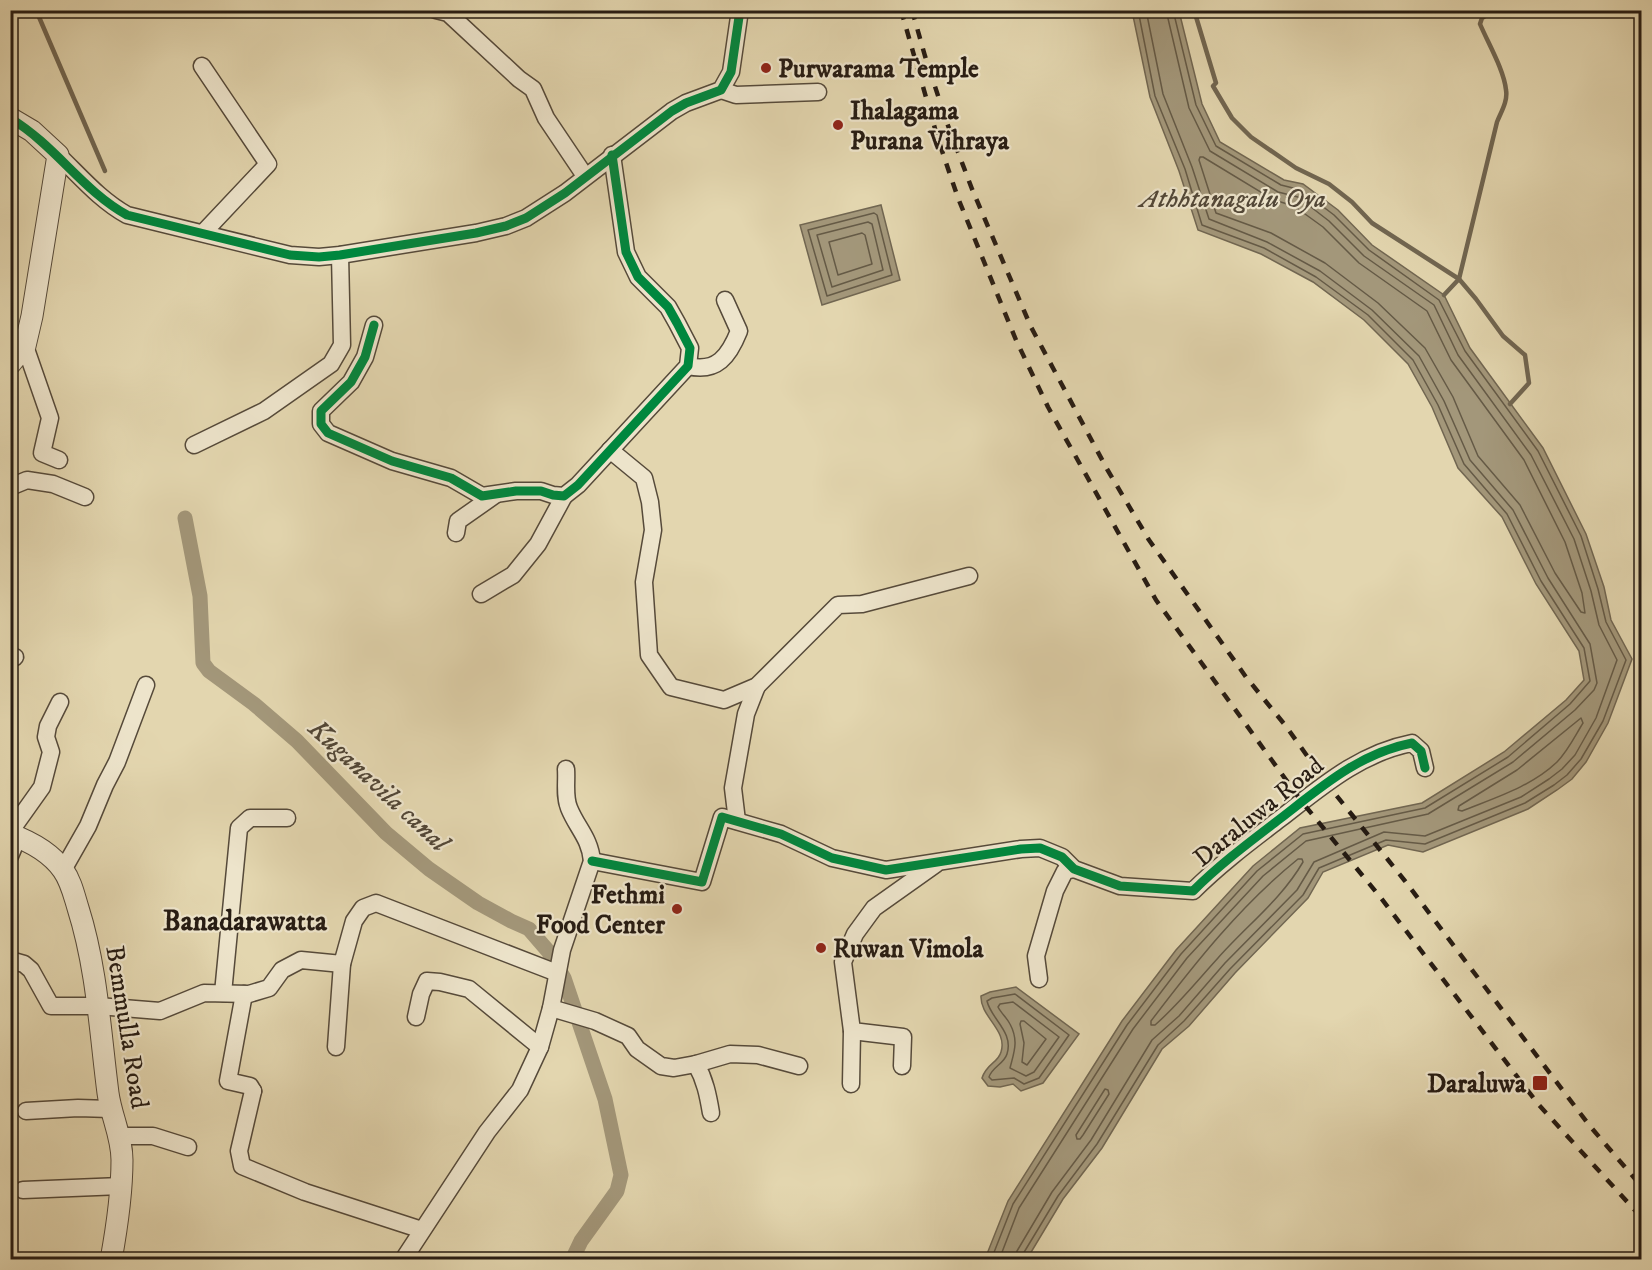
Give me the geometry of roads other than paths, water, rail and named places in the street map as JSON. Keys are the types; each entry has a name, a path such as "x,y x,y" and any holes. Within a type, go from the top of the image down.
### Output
{"street":[{"path":"436,10 448,14 519,79 533,88 546,118 585,176"},
{"path":"721,90 731,72 740,10"},
{"path":"202,66 268,164 203,233"},
{"path":"10,118 32,131 99,197 127,215 290,255 319,257 476,233 506,226 541,210 672,111 686,103 721,90 736,95 818,92"},
{"path":"58,155 26,346 50,418 42,453 59,460"},
{"path":"481,594 513,575 538,544 564,495 578,484 688,366 690,348 677,323 668,307 638,277 626,252 612,155"},
{"path":"194,445 264,411 331,364 342,345 340,255"},
{"path":"688,366 700,369 711,368 733,347 739,331 725,300"},
{"path":"374,325 364,357 351,382 321,411 321,424 327,434 392,461 451,478 482,496 541,490 553,495 564,495"},
{"path":"10,364 26,346"},
{"path":"610,450 644,478 650,502 653,530 644,582 649,656 671,687 724,700 757,686 838,605 873,602 969,576"},
{"path":"10,487 27,480 54,484 85,497"},
{"path":"456,533 458,521 495,495"},
{"path":"63,870 88,826 117,762 146,685"},
{"path":"592,861 702,882 722,817 737,821 733,788 746,714 757,686"},
{"path":"12,840 42,787 51,752 46,737 48,726 60,702"},
{"name":"Daraluwa Road","path":"737,821 781,834 832,858 886,870 1040,848 1062,857 1074,869 1120,886 1193,891 1218,866 1343,771 1395,746 1412,743 1421,751 1425,768"},
{"path":"403,1260 487,1132 520,1090 540,1047 562,950 592,861 591,847 568,806 566,769"},
{"path":"223,993 239,828 250,818 287,818"},
{"name":"Bemmulla Road","path":"12,840 35,846 63,870 72,887 85,929 98,1006 110,1109 120,1136 122,1158 121,1186 111,1260"},
{"path":"851,1084 852,1031 843,962 855,934 874,908 939,862"},
{"path":"1039,979 1036,956 1055,891 1065,871 1074,869"},
{"path":"336,1047 342,964 354,921 363,908 376,903 557,973"},
{"path":"10,960 24,964 31,970 51,1006 98,1006 160,1011 204,993 244,994 269,988 282,970 301,960 342,964"},
{"path":"416,1017 427,981 469,989 540,1047"},
{"path":"244,994 228,1081 250,1086 253,1091 239,1151 242,1166 305,1192 422,1230"},
{"path":"550,1008 595,1021 628,1036 637,1049 661,1066 674,1068 730,1054 758,1055 799,1066"},
{"path":"852,1031 903,1037 902,1066"},
{"path":"696,1064 706,1085 711,1113"},
{"path":"26,1111 110,1109"},
{"path":"120,1136 153,1136 188,1147"},
{"path":"23,1190 121,1186"}],"water":[{"name":"Athhtanagalu Oya","path":"1132,11 1179,11 1202,104 1220,142 1284,180 1303,184 1338,210 1372,245 1444,295 1470,348 1543,448 1586,534 1604,587 1611,620 1632,659 1608,723 1586,762 1572,779 1557,790 1528,809 1423,852 1388,845 1323,872 1308,898 1235,973 1189,1026 1162,1049 1102,1148 1063,1199 1027,1259 985,1259 1008,1201 1122,1021 1176,950 1253,866 1300,828 1422,803 1504,752 1566,700 1584,680 1579,651 1536,584 1502,517 1458,468 1432,407 1408,364 1364,320 1313,282 1261,254 1198,230 1179,171 1150,97"},
{"path":"881,205 900,280 822,305 800,225"},
{"path":"1016,987 1079,1034 1043,1083 1021,1091 1013,1084 1000,1087 988,1086 982,1078 987,1069 1000,1056 1002,1044 1001,1037 985,1011 981,996"}],"waterway":[{"path":"36,10 105,171"},
{"path":"1194,10 1216,83 1213,86 1232,118 1251,137 1296,168 1329,184 1352,202 1372,223 1459,279 1503,336 1525,355 1529,383 1510,404"},
{"path":"1444,295 1459,279 1497,122 1506,98 1505,82 1480,24 1482,18 1495,10"},
{"name":"Kuganavila canal","path":"185,518 200,596 203,663 209,671 254,704 297,741 386,833 429,869 478,903 529,929 548,951 564,978 605,1099 621,1175 617,1191 581,1241 572,1260"}],"railway":[{"path":"901,10 938,139 958,198 1016,340 1048,407 1156,600 1302,802 1381,898 1538,1104 1642,1218"},
{"path":"912,10 947,123 972,189 1031,327 1107,469 1149,540 1246,677 1285,725 1328,785 1405,881 1589,1125 1642,1187"}],"place":[{"name":"Purwarama Temple","path":"766,68"},
{"name":"Ihalagama Purana Vihraya","path":"838,125"},
{"name":"Fethmi Food Center","path":"677,909"},
{"name":"Ruwan Vimola","path":"821,948"},
{"name":"Daraluwa","path":"1540,1083"}],"district":[{"name":"Banadarawatta","path":"245,920"}]}
